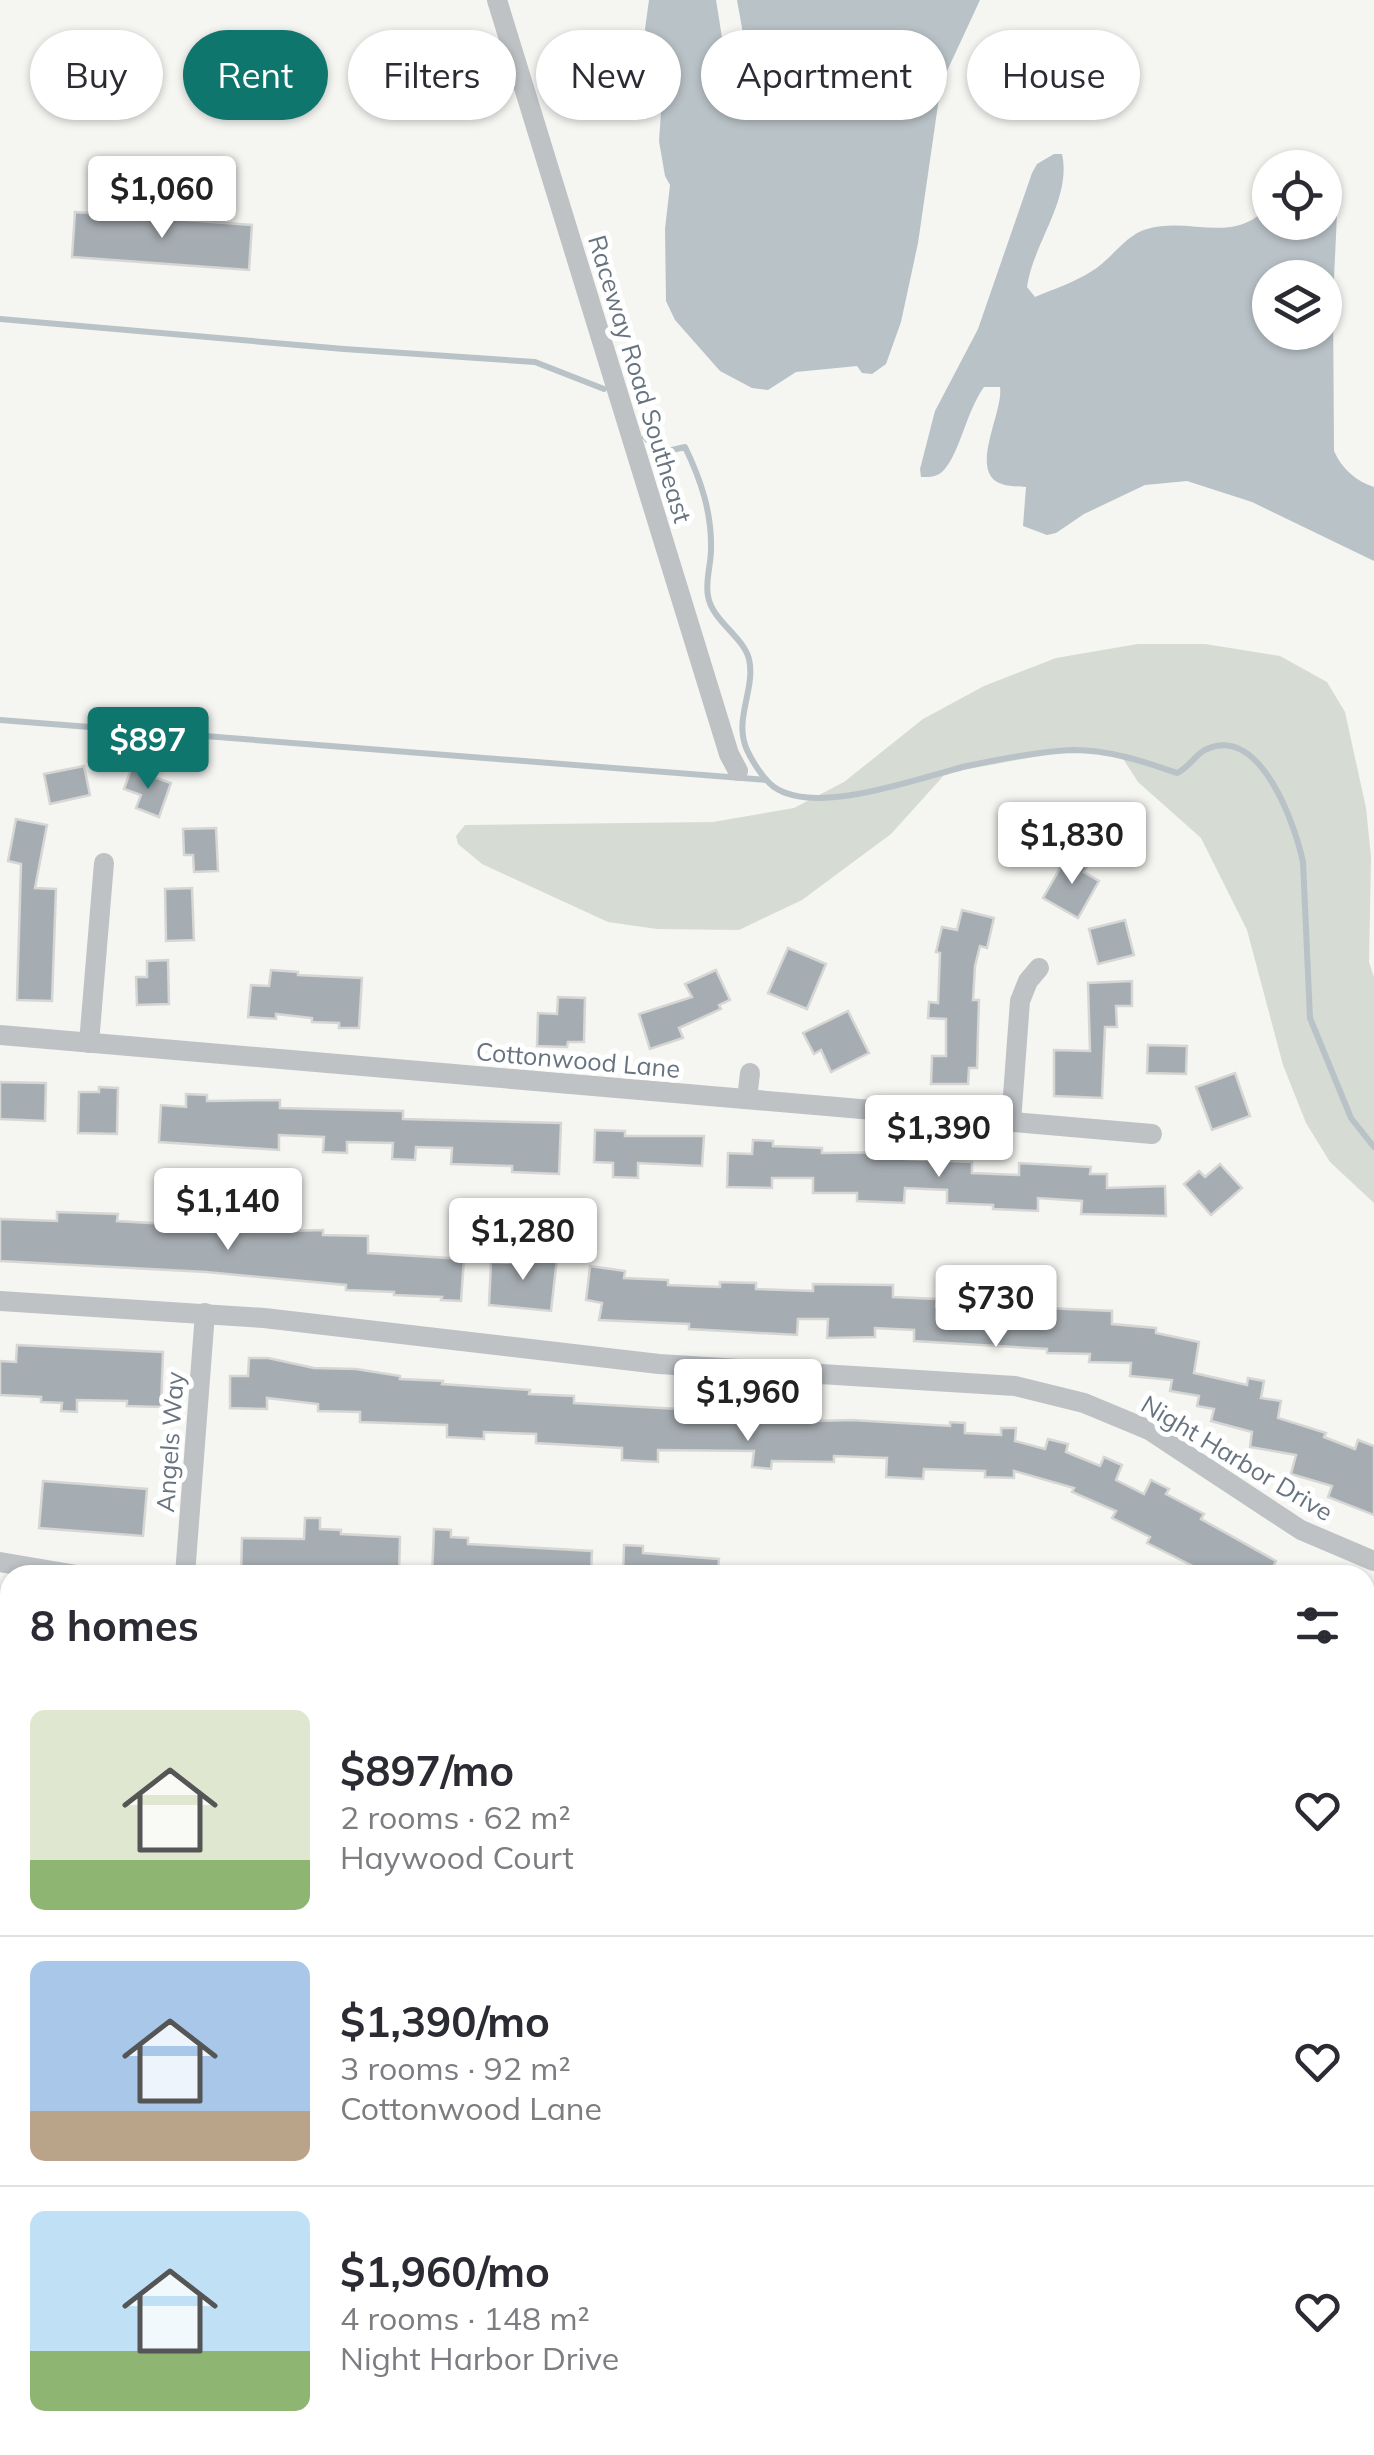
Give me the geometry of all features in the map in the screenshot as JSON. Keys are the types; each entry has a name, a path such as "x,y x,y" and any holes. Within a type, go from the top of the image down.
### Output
{"street":[{"name":"Raceway Road Southeast","path":"498,0 729,754 738,771"},
{"path":"89,1042 104,863"},
{"path":"1011,1122 1020,1002 1028,981 1039,968"},
{"name":"Cottonwood Lane","path":"0,1035 1152,1134"},
{"path":"747,1098 750,1073"},
{"name":"Night Harbor Drive","path":"0,1301 205,1313 659,1364 970,1382 1050,1393 1149,1430 1301,1530 1374,1560"},
{"name":"Angels Way","path":"186,1565 205,1313"}],"shaded area":[{"path":"649,0 716,0 721,30 701,30 701,120 936,120 918,243 901,322 886,364 872,374 862,373 857,366 796,372 768,390 752,388 720,371 675,320 666,301 665,229 670,185 659,141 660,120 681,120 681,30 645,29"},
{"path":"737,0 980,0 947,71 947,30 742,30"},
{"path":"1062,154 1062,188 1027,287 1035,297 1092,271 1147,229 1227,227 1252,219 1252,240 1336,240 1335,260 1252,260 1252,350 1333,350 1334,451 1350,474 1374,487 1374,561 1252,502 1187,481 1145,485 1084,514 1056,533 1047,535 1023,526 1026,487 1002,484 992,478 987,468 1000,387 984,387 944,470 921,477 935,411 978,329 1037,164"},
{"path":"1138,644 1205,644 1280,656 1327,682 1345,712 1366,808 1371,857 1374,1203 1330,1162 1306,1123 1283,1065 1247,930 1201,838 1138,782 1120,754 1072,750 946,773 891,834 802,900 739,930 657,929 608,922 482,864 458,844 456,836 465,825 713,822 794,808 844,782 923,719 984,686 1056,658"}],"building":[{"path":"75,212 252,225 249,270 72,257"},
{"path":"84,766 90,795 50,804 44,774"},
{"path":"131,769 171,783 159,817 136,808 141,795 124,789"},
{"path":"16,819 47,825 35,888 56,889 52,1001 17,1000 21,864 8,861"},
{"path":"216,828 218,871 194,872 193,855 184,855 183,829"},
{"path":"1068,854 1088,865 1084,872 1099,881 1078,918 1043,898"},
{"path":"192,888 194,940 166,941 165,889"},
{"path":"962,910 994,918 987,948 980,946 975,966 973,1000 979,1000 977,1068 969,1068 968,1084 931,1084 932,1056 946,1056 946,1019 928,1018 929,1002 938,1003 940,953 936,952 942,927 957,930"},
{"path":"1125,920 1134,955 1098,964 1089,929"},
{"path":"788,948 826,964 807,1009 768,993"},
{"path":"168,960 169,1004 137,1005 136,977 147,977 147,961"},
{"path":"271,970 362,978 359,1028 339,1028 339,1023 276,1014 276,1019 248,1017 251,985 269,986"},
{"path":"716,970 730,1000 719,1005 721,1009 679,1028 683,1038 650,1049 639,1014 692,997 685,984"},
{"path":"1132,981 1132,1006 1116,1006 1117,1027 1105,1027 1102,1098 1054,1096 1054,1050 1090,1051 1088,983"},
{"path":"558,997 585,998 584,1042 568,1042 567,1047 537,1046 538,1013 557,1014"},
{"path":"848,1011 869,1053 831,1072 821,1050 814,1054 803,1033"},
{"path":"1148,1045 1187,1046 1186,1074 1147,1073"},
{"path":"1235,1073 1250,1116 1212,1130 1196,1087"},
{"path":"0,1082 46,1083 45,1121 0,1119"},
{"path":"99,1087 118,1088 117,1134 78,1133 79,1092 99,1092"},
{"path":"186,1094 207,1095 207,1101 280,1100 280,1108 403,1111 403,1119 561,1123 559,1174 512,1172 512,1166 451,1164 452,1148 416,1147 415,1160 392,1159 393,1143 347,1142 347,1153 323,1152 324,1137 279,1135 279,1150 159,1142 161,1105 186,1107"},
{"path":"595,1130 625,1131 625,1136 704,1136 702,1166 638,1163 638,1178 613,1177 613,1163 594,1162"},
{"path":"753,1140 773,1141 773,1146 822,1148 822,1153 906,1152 906,1159 972,1162 972,1173 1019,1175 1019,1163 1091,1167 1090,1174 1107,1174 1107,1188 1165,1186 1166,1216 1081,1214 1082,1201 1038,1198 1038,1211 993,1209 993,1205 947,1203 947,1190 905,1188 904,1203 857,1201 857,1193 813,1193 813,1178 772,1178 772,1188 727,1187 728,1153 752,1154"},
{"path":"1220,1164 1242,1188 1211,1215 1184,1184 1199,1171 1205,1177"},
{"path":"57,1212 118,1214 117,1221 323,1230 323,1235 368,1236 368,1253 464,1259 461,1301 206,1272 0,1261 0,1219 57,1221"},
{"path":"521,1255 557,1259 551,1311 489,1305 491,1262 520,1263"},
{"path":"590,1266 625,1271 624,1278 668,1280 668,1285 720,1287 720,1282 756,1283 756,1289 813,1291 813,1284 893,1285 893,1297 937,1299 936,1306 990,1307 991,1292 1027,1293 1027,1298 1047,1299 1047,1308 1112,1311 1112,1324 1156,1328 1156,1333 1199,1342 1194,1373 1247,1385 1248,1378 1264,1381 1261,1398 1281,1401 1278,1418 1326,1433 1324,1437 1355,1449 1358,1440 1374,1446 1374,1515 1328,1497 1332,1486 1291,1474 1296,1455 1250,1447 1252,1432 1211,1421 1214,1409 1197,1406 1199,1396 1170,1391 1172,1380 1130,1376 1131,1363 1089,1362 1090,1354 1047,1353 1047,1349 914,1341 914,1330 875,1328 875,1337 827,1338 828,1319 798,1319 797,1335 599,1320 602,1303 586,1300"},
{"path":"17,1345 163,1352 161,1407 127,1406 127,1401 77,1400 77,1412 61,1411 62,1403 41,1402 41,1397 0,1395 0,1361 16,1362"},
{"path":"249,1358 268,1358 400,1379 574,1396 574,1403 749,1413 816,1421 950,1426 950,1422 965,1423 965,1433 1001,1435 1001,1428 1016,1428 1015,1441 1045,1449 1048,1439 1068,1444 1066,1452 1100,1466 1104,1457 1122,1465 1116,1480 1144,1494 1151,1480 1169,1489 1166,1494 1204,1514 1201,1519 1276,1561 1274,1565 1191,1565 1147,1543 1150,1537 1112,1518 1116,1511 1072,1492 1074,1488 1014,1471 1014,1478 985,1477 985,1471 924,1469 923,1479 886,1477 887,1458 834,1456 834,1462 772,1461 771,1469 752,1467 754,1451 658,1450 658,1462 622,1460 622,1448 536,1443 536,1434 484,1432 484,1439 447,1437 447,1425 360,1422 360,1412 318,1411 318,1404 267,1398 267,1409 230,1408 230,1376 248,1376"},
{"path":"43,1481 147,1489 143,1536 39,1528"},
{"path":"305,1518 320,1518 320,1529 341,1530 341,1534 400,1537 399,1565 241,1565 242,1538 304,1539"},
{"path":"434,1529 451,1530 451,1537 468,1538 468,1544 592,1551 591,1565 432,1565"},
{"path":"624,1545 643,1546 643,1553 719,1559 719,1565 623,1565"}],"waterway":[{"path":"0,319 535,362 604,389"},
{"path":"645,437 659,453 685,447 696,472 710,523 708,596 715,613 741,643 749,659 743,738 755,765 774,787 793,795 842,796 967,766 1073,750 1113,754 1177,773 1203,751 1226,745 1244,751 1259,764 1283,804 1303,862 1310,1018 1351,1118 1374,1147"},
{"path":"0,720 766,780"}]}
